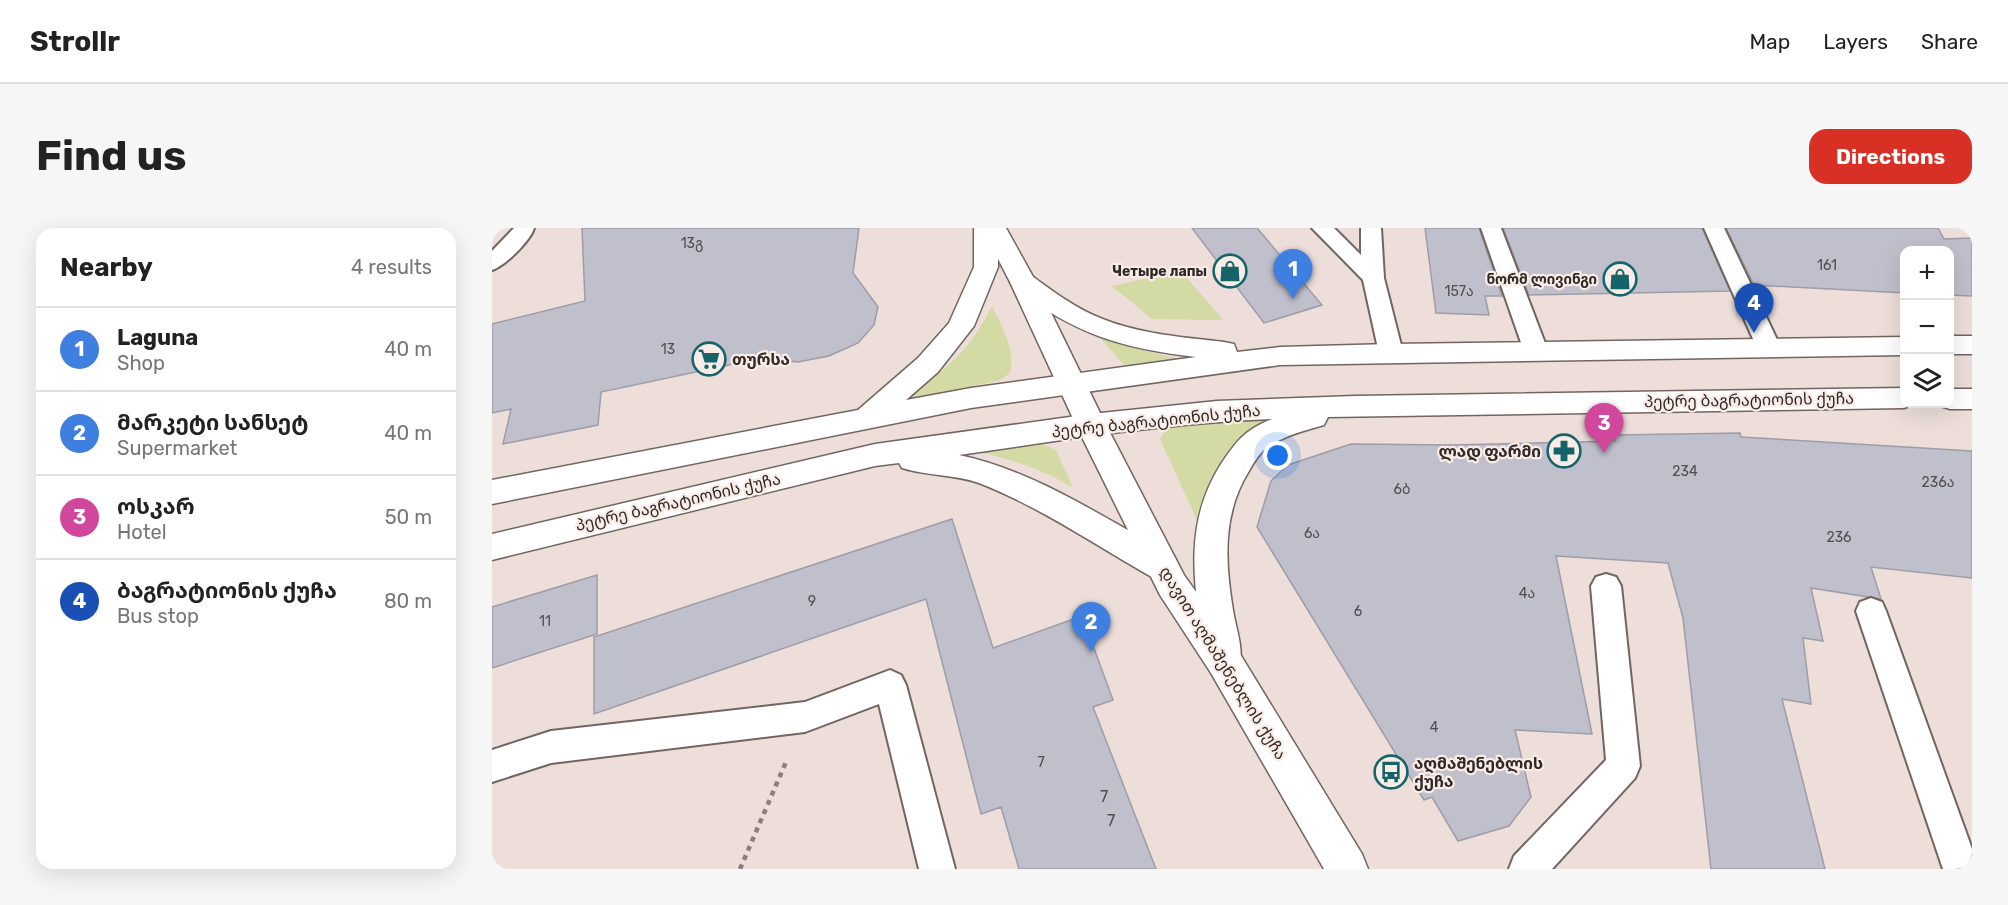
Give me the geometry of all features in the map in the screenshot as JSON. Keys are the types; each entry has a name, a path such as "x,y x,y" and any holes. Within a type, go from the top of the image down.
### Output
{"main road":[{"path":"867,418 928,365 961,326 986,267 986,228"},
{"name":"დავით აღმაშენებლის ქუჩა","path":"994,228 1023,282 1070,383 1172,585 1224,661 1347,869"},
{"path":"1023,282 1058,308 1089,324 1125,336 1172,345 1280,356"},
{"path":"1954,345 1972,345"},
{"path":"492,492 867,418 1070,383 1280,356 1391,352 1900,346"},
{"name":"პეტრე ბაგრატიონის ქუჩა","path":"492,547 876,455 1091,425 1216,411 1354,406 1900,398"},
{"path":"1954,399 1972,399"},
{"path":"1224,661 1209,574 1214,509 1226,478 1254,442 1285,426 1354,406"},
{"path":"876,455 937,462 989,475 1034,495 1162,566"}],"lane":[{"path":"492,262 523,232 524,228"},
{"path":"1322,228 1373,278"},
{"path":"1371,228 1373,278 1391,352"},
{"path":"1491,228 1536,351"},
{"path":"1714,228 1769,348"},
{"path":"1527,869 1623,766 1606,586"},
{"path":"1871,611 1961,869"},
{"path":"492,766 551,747 806,717 890,685 938,869"}],"path":[{"path":"740,869 806,717"}],"green space":[{"path":"1181,271 1223,320 1152,319 1112,286"},
{"path":"992,306 1010,347 1010,373 998,381 899,400 942,370 964,350"},
{"path":"1093,330 1128,346 1179,359 1124,365"},
{"path":"1280,416 1201,529 1160,439 1168,426"},
{"path":"1036,441 1056,450 1073,488 1028,466 980,452"}],"building":[{"path":"582,228 859,228 853,273 878,307 874,325 858,343 829,356 798,362 762,358 601,392 598,425 503,444 511,409 492,413 492,324 585,301"},
{"path":"1192,228 1257,228 1322,305 1264,323"},
{"path":"1425,228 1479,228 1502,296 1485,296 1489,315 1436,313"},
{"path":"1503,228 1702,228 1730,291 1529,295"},
{"path":"1726,228 1938,228 1944,239 1972,238 1972,296 1954,295 1954,246 1900,246 1900,293 1754,285"},
{"path":"1740,433 1741,437 1972,451 1972,578 1871,567 1881,599 1811,588 1823,641 1803,638 1811,704 1782,699 1825,869 1711,869 1683,618 1668,563 1556,556 1592,734 1515,730 1531,797 1509,826 1458,841 1432,797 1424,800 1257,527 1271,481 1288,465 1351,444 1453,445 1615,441 1614,435"},
{"path":"952,519 993,648 1082,616 1113,700 1093,707 1156,869 1019,869 1001,807 981,814 926,599 594,714 594,637"},
{"path":"597,575 597,634 492,668 492,607"}],"place":[{"name":"Четыре лапы","path":"1230,271"},
{"name":"ნორმ ლივინგი","path":"1620,279"},
{"name":"Laguna","path":"1293,299"},
{"name":"ბაგრატიონის ქუჩა","path":"1754,333"},
{"name":"თურსა","path":"709,359"},
{"name":"ლად ფარმი","path":"1564,451"},
{"name":"ოსკარ","path":"1604,453"},
{"name":"მარკეტი სანსეტ","path":"1091,652"},
{"name":"აღმაშენებლის ქუჩა","path":"1391,772"}]}
